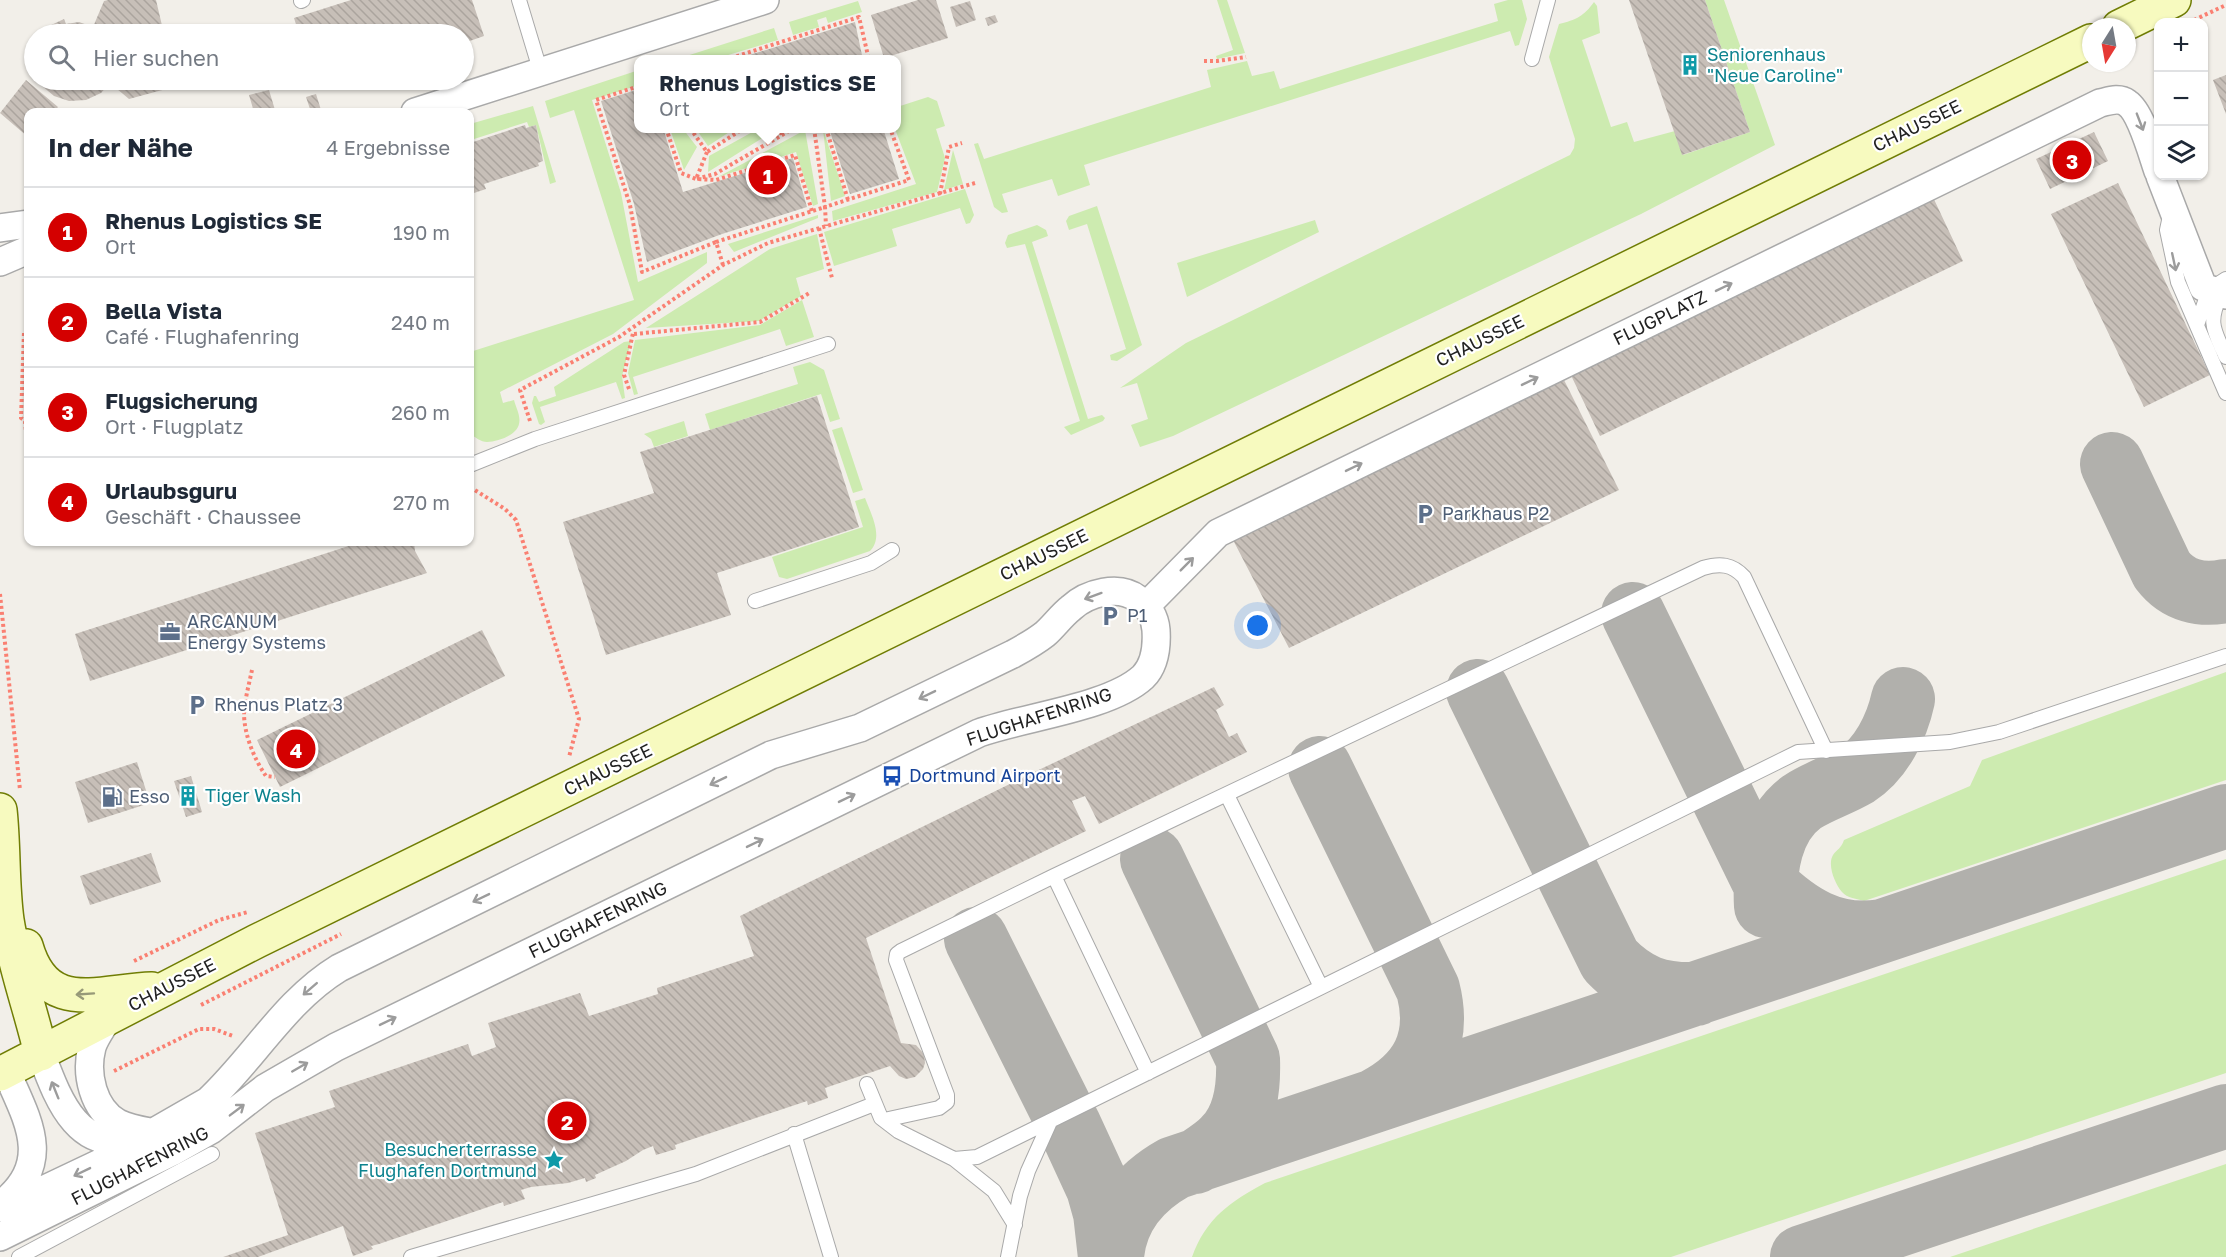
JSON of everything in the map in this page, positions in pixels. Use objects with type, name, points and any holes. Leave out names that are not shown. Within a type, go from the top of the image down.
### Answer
[{"type":"main road","points":[[2136,19],[2174,0]]},
{"type":"main road","name":"CHAUSSEE","points":[[2,1064],[41,1054],[267,936],[2082,45]]},
{"type":"main road","points":[[10,804],[5,898],[12,945],[41,1054]]},
{"type":"main road","points":[[5,872],[28,956],[34,970],[46,984],[65,994],[78,995],[165,989]]},
{"type":"street","points":[[429,108],[765,0]]},
{"type":"street","name":"FLUGPLATZ","points":[[1146,606],[1218,533],[2100,103],[2116,99],[2127,102],[2136,113],[2154,160]]},
{"type":"street","points":[[2162,180],[2203,287],[2221,290]]},
{"type":"street","points":[[0,228],[24,225]]},
{"type":"street","points":[[0,262],[24,252]]},
{"type":"street","name":"FLUGHAFENRING","points":[[0,1207],[44,1190],[100,1163],[208,1101],[231,1078],[295,1003],[339,968],[771,755],[860,728],[1013,654],[1037,640],[1070,609],[1098,593],[1119,591],[1130,594],[1146,606],[1156,624],[1154,660],[1143,677],[1128,687],[1071,708],[979,733],[336,1047],[265,1088],[211,1130],[172,1152],[0,1237]]},
{"type":"street","name":"FLUGHAFENRING","points":[[108,1018],[93,1046],[90,1066],[95,1097],[109,1116],[118,1123],[133,1129],[151,1132]]},
{"type":"street","name":"FLUGHAFENRING","points":[[41,1054],[57,1098],[75,1123],[92,1136],[109,1141],[127,1140],[151,1132]]},
{"type":"street","name":"FLUGHAFENRING","points":[[0,1207],[14,1195],[27,1177],[34,1153],[25,1114],[2,1064]]},
{"type":"lane","points":[[519,0],[541,73]]},
{"type":"lane","points":[[1532,59],[1548,0]]},
{"type":"lane","points":[[2172,205],[2167,230],[2178,282],[2226,393]]},
{"type":"lane","points":[[2197,325],[2221,290]]},
{"type":"lane","points":[[2221,290],[2213,311],[2213,329],[2226,357]]},
{"type":"lane","points":[[474,463],[536,439],[828,344]]},
{"type":"lane","points":[[755,601],[871,563],[892,550]]},
{"type":"lane","points":[[884,1120],[939,1108],[947,1102],[947,1095],[896,960],[897,954],[1054,876],[1714,564],[1737,569],[1744,577],[1826,751]]},
{"type":"lane","points":[[954,1159],[977,1157],[1050,1122],[1798,752],[1950,742],[1999,732],[2226,656]]},
{"type":"lane","points":[[1227,795],[1321,987]]},
{"type":"lane","points":[[1054,876],[1148,1073]]},
{"type":"lane","points":[[867,1084],[874,1104],[884,1120],[898,1131],[954,1159],[994,1191],[1015,1225]]},
{"type":"lane","points":[[411,1257],[454,1250],[696,1174],[874,1104]]},
{"type":"lane","points":[[1008,1257],[1020,1196],[1028,1171],[1050,1122]]},
{"type":"lane","points":[[794,1134],[831,1257]]},
{"type":"lane","points":[[20,1257],[212,1154]]},
{"type":"path","points":[[2197,18],[2226,5]]},
{"type":"path","points":[[741,55],[859,17],[868,55]]},
{"type":"path","points":[[1204,61],[1246,57]]},
{"type":"path","points":[[634,89],[596,100],[630,206],[642,272],[716,242],[909,180],[891,133]]},
{"type":"path","points":[[667,133],[681,173],[696,179],[716,180],[795,155],[812,212]]},
{"type":"path","points":[[693,133],[707,152]]},
{"type":"path","points":[[696,179],[707,152],[738,133]]},
{"type":"path","points":[[696,179],[715,174],[787,133]]},
{"type":"path","points":[[815,133],[826,226]]},
{"type":"path","points":[[827,133],[848,200]]},
{"type":"path","points":[[940,194],[949,147],[962,142]]},
{"type":"path","points":[[536,439],[520,390],[620,337],[723,265],[768,243],[975,183]]},
{"type":"path","points":[[819,228],[832,278]]},
{"type":"path","points":[[716,242],[723,265]]},
{"type":"path","points":[[634,334],[760,322],[811,292]]},
{"type":"path","points":[[630,329],[634,334]]},
{"type":"path","points":[[24,332],[21,418],[24,420]]},
{"type":"path","points":[[634,334],[624,375],[634,407]]},
{"type":"path","points":[[474,490],[505,509],[516,520],[579,719],[569,759]]},
{"type":"path","points":[[0,594],[10,804]]},
{"type":"path","points":[[252,670],[244,712],[246,729],[258,765],[266,776],[274,777]]},
{"type":"path","points":[[91,1082],[199,1029],[224,1031],[237,1039]]},
{"type":"green space","points":[[1217,0],[1227,0],[1245,53],[1217,59],[1216,56],[1233,50]]},
{"type":"green space","points":[[1508,0],[1522,0],[1527,19],[1519,45],[1515,46],[1510,31],[1084,165],[1090,185],[1058,196],[1052,179],[1002,194],[1008,212],[1002,213],[994,207],[974,144],[978,143],[984,159],[1211,87],[1207,70],[1247,61],[1252,76],[1274,71],[1280,89],[1498,21],[1494,4]]},
{"type":"green space","points":[[1705,0],[1724,0],[1775,145],[1641,214],[1173,436],[1140,447],[1131,425],[1148,419],[1137,383],[1120,388],[1186,343],[1570,155],[1575,139],[1549,57],[1559,24],[1579,17],[1594,2],[1597,6],[1600,33],[1582,40],[1611,127],[1627,122],[1634,142],[1675,131],[1683,155],[1750,132]]},
{"type":"green space","points":[[858,1],[862,12],[828,23],[826,17],[817,20],[819,27],[793,35],[789,22]]},
{"type":"green space","points":[[774,28],[778,40],[728,55],[690,55]]},
{"type":"green space","points":[[634,72],[634,87],[592,100],[621,193],[638,282],[707,252],[707,263],[613,334],[500,392],[503,403],[514,400],[519,418],[518,428],[511,435],[487,442],[474,436],[474,351],[634,300],[574,110],[550,118],[545,101]]},
{"type":"green space","points":[[928,97],[937,101],[945,126],[936,129],[945,158],[937,192],[833,221],[832,211],[916,184],[897,133],[901,133],[901,106]]},
{"type":"green space","points":[[533,106],[556,182],[550,184],[536,125],[529,127],[527,122],[474,139],[474,123]]},
{"type":"green space","points":[[671,133],[686,133],[697,147],[684,170]]},
{"type":"green space","points":[[699,133],[728,133],[708,146]]},
{"type":"green space","points":[[751,133],[767,135],[708,172],[709,156]]},
{"type":"green space","points":[[799,133],[806,133],[818,204],[813,206],[796,152],[718,177]]},
{"type":"green space","points":[[823,133],[845,196],[831,201]]},
{"type":"green space","points":[[953,150],[963,184],[944,190]]},
{"type":"green space","points":[[965,189],[974,215],[970,223],[966,224],[960,208],[892,229],[897,246],[834,266],[824,232]]},
{"type":"green space","points":[[1097,206],[1142,345],[1117,361],[1111,360],[1110,355],[1126,349],[1087,224],[1069,230],[1066,221],[1069,216]]},
{"type":"green space","points":[[818,215],[818,218],[734,252],[728,244]]},
{"type":"green space","points":[[1315,220],[1319,232],[1187,297],[1177,263]]},
{"type":"green space","points":[[1037,225],[1046,230],[1048,236],[1032,242],[1088,419],[1102,415],[1105,418],[1071,435],[1064,427],[1080,421],[1025,244],[1007,248],[1005,243],[1008,235]]},
{"type":"green space","points":[[817,234],[824,269],[796,278],[801,296],[759,321],[646,328],[770,249]]},
{"type":"green space","points":[[802,300],[814,337],[786,346],[780,329],[633,377],[638,394],[634,395],[628,373],[635,340],[760,325]]},
{"type":"green space","points":[[631,341],[622,376],[625,398],[622,399],[616,382],[540,407],[545,422],[539,424],[532,403],[534,396],[539,402],[556,396],[554,387],[624,342]]},
{"type":"green space","points":[[810,362],[824,370],[840,419],[830,422],[821,394],[710,430],[705,414],[798,384],[793,367]]},
{"type":"green space","points":[[684,421],[688,436],[654,447],[651,439],[644,434]]},
{"type":"green space","points":[[842,427],[863,490],[853,493],[832,430]]},
{"type":"green space","points":[[865,498],[876,532],[876,539],[870,551],[787,579],[779,577],[772,557],[863,527],[855,501]]},
{"type":"green space","points":[[2226,672],[2226,780],[1864,901],[1847,896],[1837,884],[1831,869],[1831,859],[1844,840],[1970,786],[1982,760]]},
{"type":"green space","points":[[2226,859],[2226,1073],[1671,1257],[1192,1257],[1212,1221],[1230,1204],[1265,1183]]},
{"type":"green space","points":[[2226,1164],[2226,1257],[1950,1257]]},
{"type":"building","points":[[156,0],[162,24],[94,24],[104,1]]},
{"type":"building","points":[[351,0],[472,0],[484,36],[474,40],[474,24],[296,24],[294,18]]},
{"type":"building","points":[[918,0],[936,0],[948,38],[894,55],[883,55],[871,15]]},
{"type":"building","name":"Seniorenhaus \"Neue Caroline\"","points":[[1629,0],[1705,0],[1750,132],[1682,155]]},
{"type":"building","points":[[970,1],[976,20],[956,27],[950,7]]},
{"type":"building","points":[[995,15],[998,22],[988,26],[985,18]]},
{"type":"building","points":[[64,19],[66,24],[53,24]]},
{"type":"building","points":[[855,22],[862,55],[750,55]]},
{"type":"building","points":[[2226,75],[2226,114],[2213,80]]},
{"type":"building","points":[[24,83],[24,90],[38,90],[58,107],[24,108],[24,134],[0,113]]},
{"type":"building","points":[[47,90],[104,90],[86,100],[69,101],[54,96]]},
{"type":"building","points":[[118,90],[162,90],[129,99]]},
{"type":"building","points":[[269,90],[274,108],[253,108],[249,95]]},
{"type":"building","points":[[634,91],[634,133],[665,133],[683,192],[793,158],[807,207],[722,234],[647,262],[634,204],[601,101]]},
{"type":"building","points":[[316,94],[320,108],[310,108],[306,97]]},
{"type":"building","points":[[525,125],[526,128],[536,125],[543,161],[538,163],[539,166],[484,184],[486,189],[474,193],[474,142]]},
{"type":"building","points":[[2094,132],[2108,161],[2050,189],[2036,159]]},
{"type":"building","points":[[831,133],[885,133],[899,179],[850,194]]},
{"type":"building","points":[[2118,183],[2210,375],[2144,407],[2051,214]]},
{"type":"building","points":[[1931,193],[1963,261],[1600,436],[1568,369]]},
{"type":"building","name":"Parkhaus P2","points":[[1561,374],[1619,490],[1289,648],[1232,538]]},
{"type":"building","points":[[817,396],[859,527],[717,573],[731,615],[606,655],[563,522],[654,493],[640,452]]},
{"type":"building","points":[[349,546],[414,546],[427,573],[90,681],[75,634]]},
{"type":"building","points":[[482,630],[505,676],[280,787],[257,740]]},
{"type":"building","points":[[1214,687],[1224,705],[1216,710],[1229,737],[1237,733],[1247,752],[1099,824],[1085,796],[1072,801],[1086,831],[866,938],[901,1043],[916,1045],[924,1054],[923,1069],[915,1077],[906,1079],[899,1076],[890,1066],[825,1088],[828,1098],[808,1105],[807,1101],[675,1145],[676,1149],[656,1155],[653,1146],[595,1175],[596,1178],[586,1182],[585,1178],[521,1190],[525,1199],[504,1206],[503,1202],[371,1246],[373,1249],[353,1256],[343,1226],[258,1257],[223,1257],[288,1235],[255,1133],[335,1107],[329,1091],[468,1044],[472,1056],[496,1047],[488,1023],[580,993],[589,1016],[658,994],[657,988],[754,956],[740,916]]},
{"type":"building","points":[[137,762],[150,803],[88,823],[75,782]]},
{"type":"building","name":"Tiger Wash","points":[[191,776],[202,812],[186,817],[174,781]]},
{"type":"building","points":[[151,853],[161,882],[90,905],[80,876]]},
{"type":"taxiway","points":[[2112,464],[2162,570],[2168,577],[2183,587],[2199,592],[2226,591]]},
{"type":"taxiway","points":[[1633,614],[1765,884],[1790,906],[1818,923],[1848,932],[1882,931]]},
{"type":"taxiway","points":[[1478,691],[1610,960],[1629,977],[1649,988],[1671,993],[1696,994]]},
{"type":"taxiway","points":[[1766,906],[1768,863],[1771,849],[1783,823],[1802,802],[1856,775],[1873,760],[1887,742],[1903,699]]},
{"type":"taxiway","points":[[1320,768],[1428,989],[1432,1024],[1424,1055],[1405,1080],[1376,1100]]},
{"type":"taxiway","points":[[1112,1257],[1118,1229],[1131,1205],[1150,1184],[1174,1168],[2226,816]]},
{"type":"taxiway","points":[[1152,859],[1248,1059],[1247,1091],[1238,1122],[1222,1142],[1195,1162]]},
{"type":"taxiway","points":[[976,939],[1098,1188],[1105,1213],[1110,1257]]},
{"type":"taxiway","points":[[1802,1257],[2226,1116]]},
{"type":"place","name":"Seniorenhaus \"Neue Caroline\"","points":[[1690,65]]},
{"type":"place","name":"Flugsicherung","points":[[2072,160]]},
{"type":"place","name":"Rhenus Logistics SE","points":[[768,175]]},
{"type":"place","name":"Parkhaus P2","points":[[1425,514]]},
{"type":"place","name":"P1","points":[[1110,616]]},
{"type":"place","name":"ARCANUM Energy Systems","points":[[170,632]]},
{"type":"place","name":"Rhenus Platz 3","points":[[197,705]]},
{"type":"place","name":"Urlaubsguru","points":[[296,749]]},
{"type":"place","name":"Dortmund Airport","points":[[892,776]]},
{"type":"place","name":"Tiger Wash","points":[[188,796]]},
{"type":"place","name":"Esso","points":[[112,797]]},
{"type":"place","name":"Bella Vista","points":[[567,1121]]},
{"type":"place","name":"Besucherterrasse Flughafen Dortmund","points":[[554,1160]]}]
